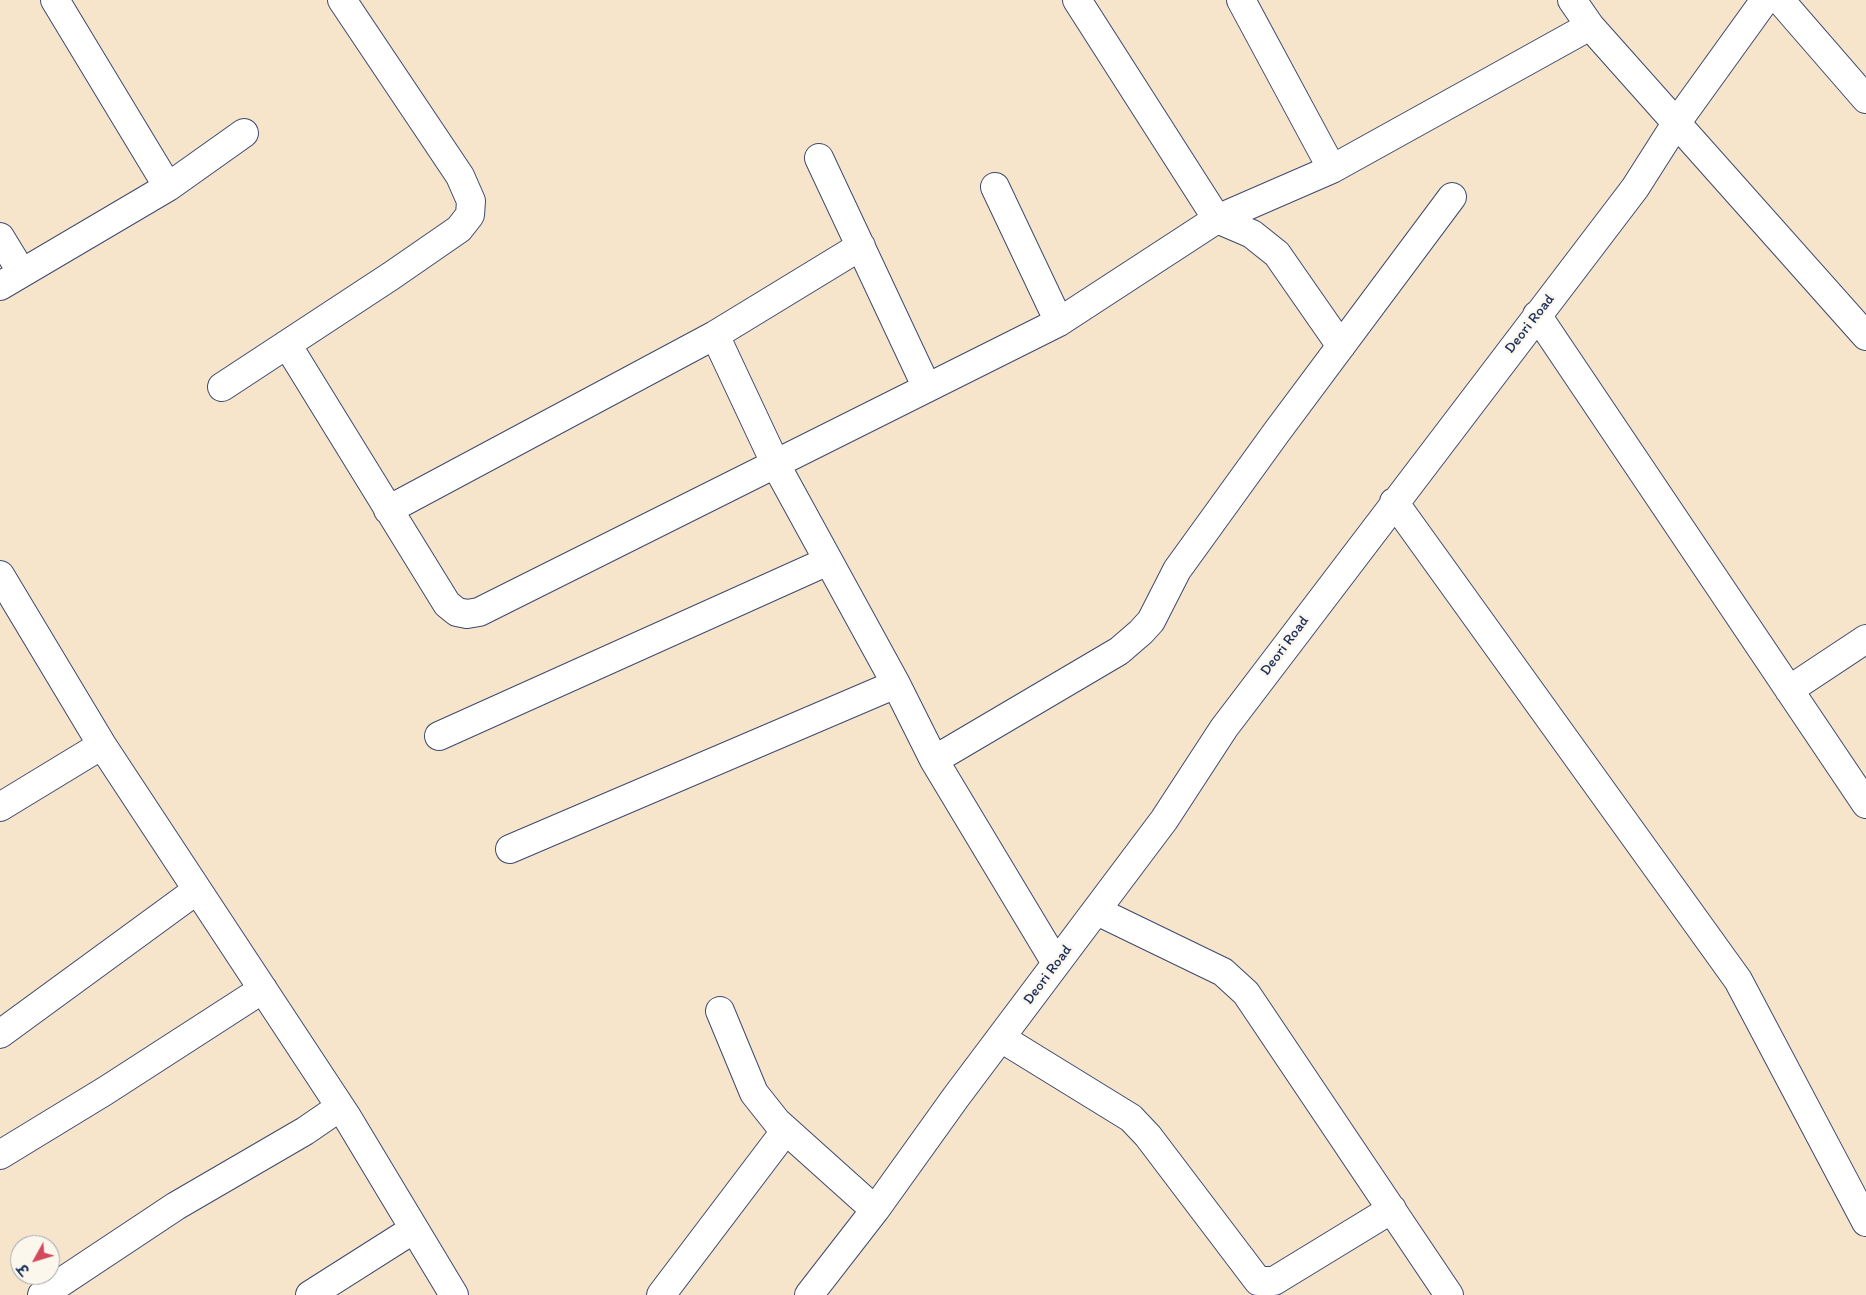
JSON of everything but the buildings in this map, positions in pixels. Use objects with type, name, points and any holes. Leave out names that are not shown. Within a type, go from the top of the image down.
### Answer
[{"type":"street","points":[[54,0],[168,187]]},
{"type":"street","points":[[222,387],[288,346],[459,229],[470,215],[471,201],[460,176],[342,0]]},
{"type":"street","points":[[1077,0],[1217,219],[1252,234],[1277,254],[1341,346]]},
{"type":"street","points":[[1241,0],[1332,169]]},
{"type":"street","points":[[1572,0],[1590,26],[1866,336]]},
{"type":"street","name":"Deori Road","points":[[809,1295],[875,1210],[1056,963],[1164,820],[1224,728],[1394,502],[1635,188],[1677,122],[1765,0]]},
{"type":"street","points":[[1780,0],[1866,99]]},
{"type":"street","points":[[288,346],[448,604],[457,612],[467,614],[479,612],[1059,322],[1217,219],[1332,169],[1590,26]]},
{"type":"street","points":[[0,237],[11,280],[168,187],[244,133]]},
{"type":"street","points":[[819,158],[928,388]]},
{"type":"street","points":[[995,188],[1059,322]]},
{"type":"street","points":[[934,760],[1120,651],[1141,632],[1151,621],[1177,570],[1452,197]]},
{"type":"street","points":[[388,510],[715,335],[861,246]]},
{"type":"street","points":[[1538,315],[1866,804]]},
{"type":"street","points":[[715,335],[776,465],[896,684],[934,760],[1056,963]]},
{"type":"street","points":[[1394,502],[1738,980],[1866,1222]]},
{"type":"street","points":[[439,736],[828,561]]},
{"type":"street","points":[[0,575],[102,745],[340,1107],[454,1295]]},
{"type":"street","points":[[1789,690],[1866,640]]},
{"type":"street","points":[[510,849],[896,684]]},
{"type":"street","points":[[0,807],[102,745]]},
{"type":"street","points":[[0,1034],[197,890]]},
{"type":"street","points":[[1097,910],[1223,972],[1246,993],[1449,1295]]},
{"type":"street","points":[[0,1155],[106,1091],[262,989]]},
{"type":"street","points":[[720,1011],[754,1092],[777,1122],[875,1210]]},
{"type":"street","points":[[1002,1038],[1131,1118],[1148,1136],[1258,1281],[1274,1281],[1392,1209]]},
{"type":"street","points":[[42,1295],[176,1206],[296,1136],[340,1107]]},
{"type":"street","points":[[661,1295],[786,1130]]},
{"type":"street","points":[[310,1295],[414,1229]]}]
